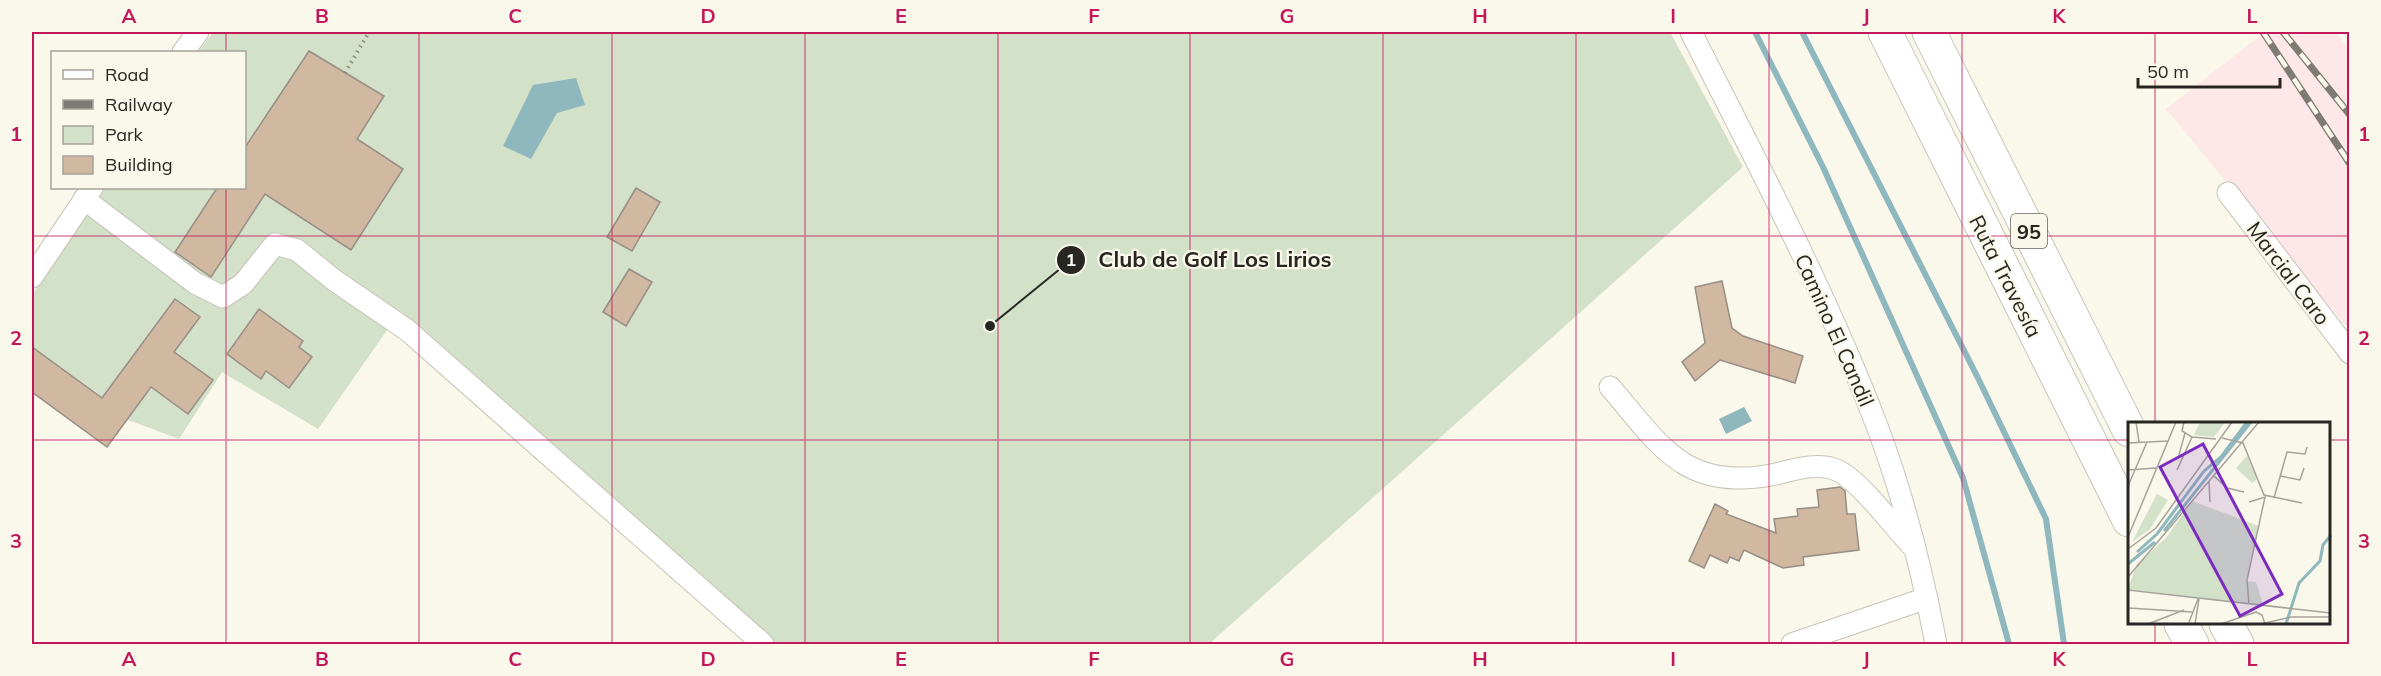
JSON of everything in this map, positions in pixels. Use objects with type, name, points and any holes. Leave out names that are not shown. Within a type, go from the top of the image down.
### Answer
[{"type":"highway","name":"Ruta Travesía","points":[[1885,32],[2128,518]]},
{"type":"highway","name":"Ruta Travesía","points":[[1929,32],[2128,428]]},
{"type":"highway","points":[[2182,625],[2192,645]]},
{"type":"highway","points":[[2227,625],[2237,645]]},
{"type":"street","points":[[184,51],[198,32]]},
{"type":"street","name":"Camino El Candil","points":[[1691,32],[1832,315],[1877,426],[1917,551],[1936,645]]},
{"type":"street","points":[[32,277],[88,193],[195,282],[223,297],[243,284],[275,244],[297,250],[334,280],[407,330],[763,645]]},
{"type":"street","name":"Marcial Caro","points":[[2228,193],[2349,353]]},
{"type":"street","points":[[1610,387],[1668,455],[1697,471],[1742,478],[1814,466],[1843,473],[1858,486],[1917,551]]},
{"type":"street","points":[[1792,645],[1927,598]]},
{"type":"path","points":[[345,73],[369,32]]},
{"type":"shaded area","points":[[2265,32],[2335,32],[2350,49],[2349,330],[2166,109]]},
{"type":"green space","points":[[213,32],[1670,32],[1743,167],[1209,644],[777,644],[399,313],[318,429],[222,372],[179,439],[32,384],[32,295],[104,189],[246,189],[246,51],[199,51]]},
{"type":"water","points":[[576,78],[585,105],[557,113],[531,159],[503,146],[533,85]]},
{"type":"water","points":[[1744,407],[1752,421],[1726,434],[1719,419]]},
{"type":"building","points":[[309,51],[384,96],[357,139],[403,169],[351,250],[265,194],[211,277],[175,252],[216,189],[246,189],[246,146]]},
{"type":"building","points":[[636,188],[660,202],[632,251],[607,237]]},
{"type":"building","points":[[629,269],[652,282],[626,326],[603,312]]},
{"type":"building","points":[[1722,281],[1732,328],[1743,336],[1803,356],[1795,383],[1720,360],[1695,381],[1682,362],[1705,343],[1695,287]]},
{"type":"building","points":[[175,299],[200,317],[174,352],[213,380],[188,414],[151,387],[107,447],[32,392],[32,347],[102,398]]},
{"type":"building","points":[[259,309],[303,341],[299,347],[312,357],[289,388],[266,371],[261,379],[227,354]]},
{"type":"building","points":[[1840,487],[1845,491],[1847,514],[1855,514],[1859,550],[1803,557],[1804,565],[1783,568],[1744,550],[1739,561],[1730,557],[1727,563],[1710,555],[1704,568],[1689,561],[1715,504],[1728,511],[1726,514],[1776,533],[1774,519],[1798,516],[1797,509],[1819,507],[1817,490]]},
{"type":"waterway","points":[[1755,32],[1823,167],[1963,478],[2009,644]]},
{"type":"waterway","points":[[1802,32],[1978,378],[2046,519],[2064,644]]},
{"type":"railway","points":[[2263,32],[2350,164]]},
{"type":"railway","points":[[2283,32],[2350,115]]},
{"type":"place","name":"Club de Golf Los Lirios","points":[[990,326]]}]
